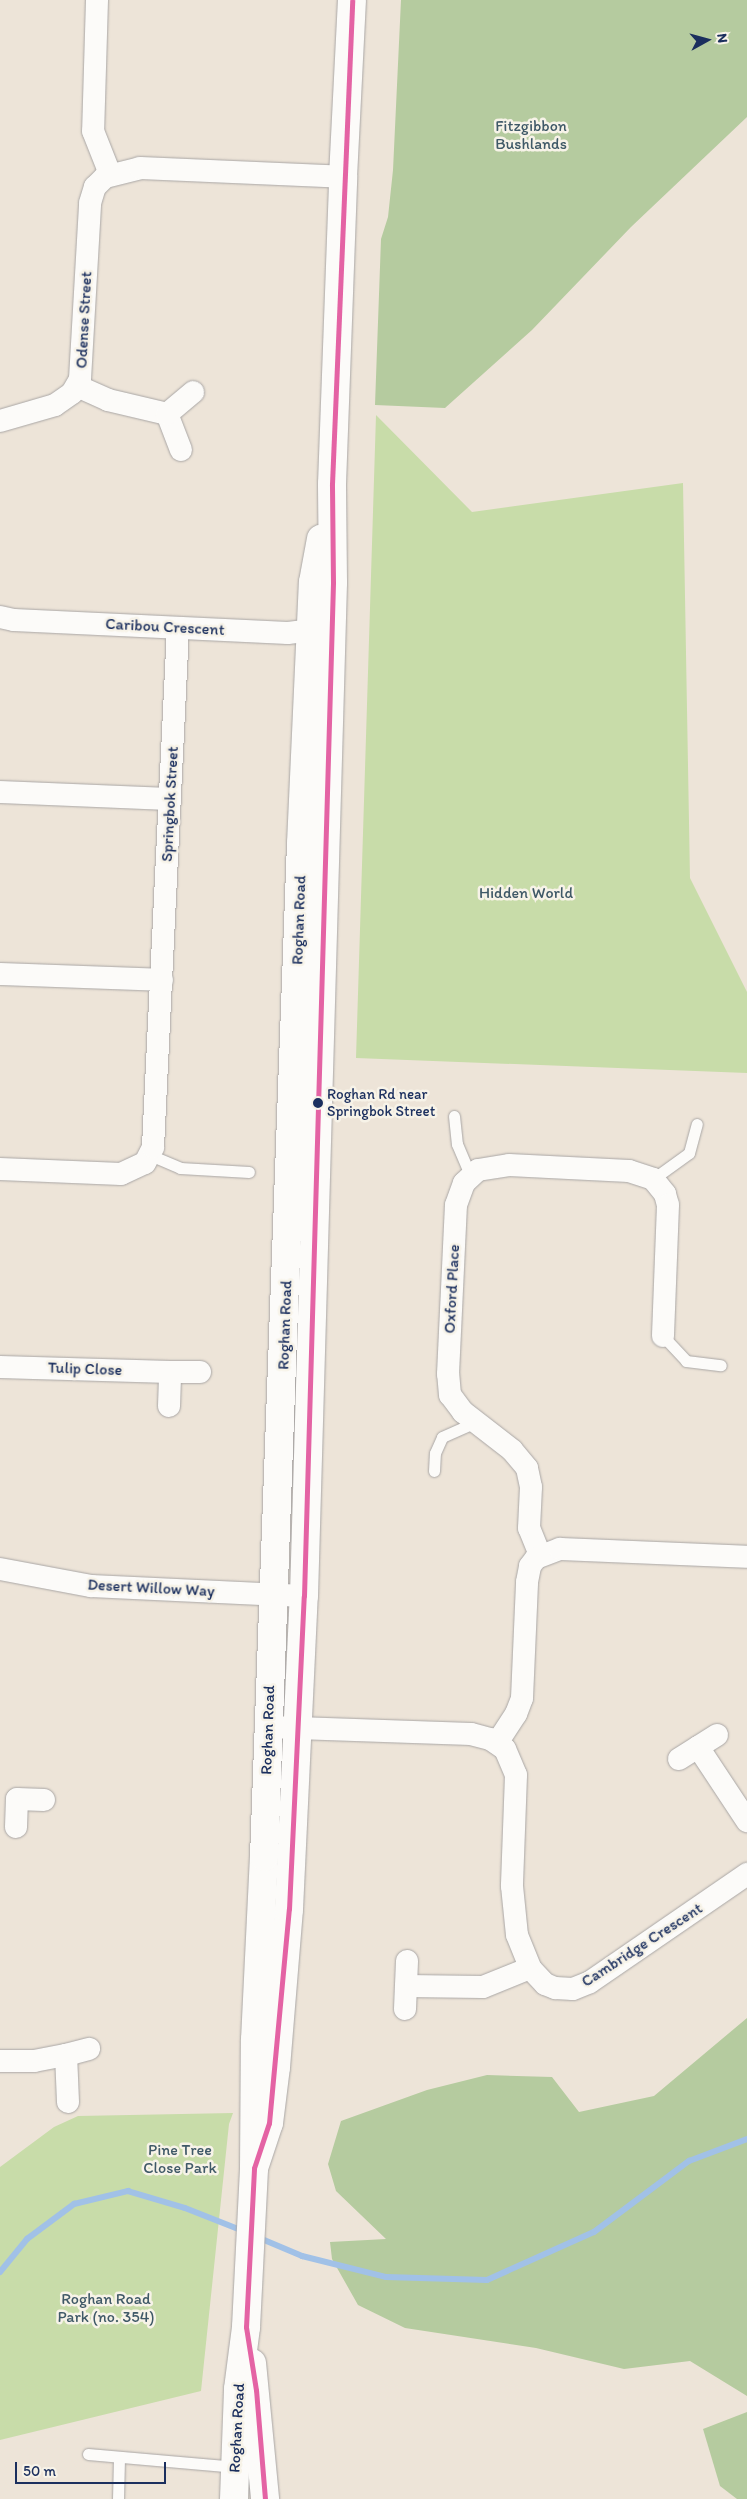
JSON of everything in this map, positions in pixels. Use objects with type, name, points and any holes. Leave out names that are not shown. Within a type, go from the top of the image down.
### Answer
[{"type":"main road","name":"Roghan Road","points":[[254,2176],[269,2123],[276,2067],[289,1909],[304,1596],[321,630],[313,582],[332,484],[342,177],[352,0]]},
{"type":"main road","name":"Roghan Road","points":[[265,2499],[249,2467],[247,2315],[254,2176],[255,2040],[274,1594],[301,844],[321,630]]},
{"type":"main road","name":"Roghan Road","points":[[234,2499],[249,2467]]},
{"type":"street","points":[[98,0],[92,131],[110,174],[140,168],[342,177]]},
{"type":"street","name":"Odense Street","points":[[0,421],[55,405],[77,386],[84,359],[90,203],[95,188],[110,174]]},
{"type":"street","points":[[77,386],[108,400],[166,414]]},
{"type":"street","points":[[166,414],[194,392]]},
{"type":"street","points":[[166,414],[181,450]]},
{"type":"street","name":"Caribou Crescent","points":[[0,617],[178,629],[321,630]]},
{"type":"street","name":"Springbok Street","points":[[150,1156],[155,1136],[178,629]]},
{"type":"street","points":[[0,792],[170,800]]},
{"type":"street","points":[[0,974],[162,980]]},
{"type":"street","points":[[0,1169],[121,1174],[138,1169],[150,1156]]},
{"type":"street","points":[[470,1175],[486,1167],[509,1164],[629,1171],[652,1179],[664,1194],[668,1205],[663,1336]]},
{"type":"street","name":"Oxford Place","points":[[470,1175],[461,1188],[456,1205],[448,1379],[455,1404],[512,1450],[528,1468],[531,1487],[529,1528],[540,1555]]},
{"type":"street","name":"Tulip Close","points":[[0,1366],[200,1372]]},
{"type":"street","points":[[169,1406],[170,1372]]},
{"type":"street","points":[[268,1726],[471,1734],[497,1743],[516,1714],[522,1698],[527,1575],[530,1566],[540,1555],[560,1550],[747,1557]]},
{"type":"street","name":"Desert Willow Way","points":[[0,1569],[91,1586],[304,1596]]},
{"type":"street","points":[[679,1759],[718,1735]]},
{"type":"street","name":"Cambridge Crescent","points":[[497,1743],[510,1756],[516,1775],[512,1904],[517,1935],[530,1968],[545,1984],[555,1988],[581,1987],[747,1874]]},
{"type":"street","points":[[698,1748],[747,1821]]},
{"type":"street","points":[[16,1827],[8,1797],[44,1800]]},
{"type":"street","points":[[405,2009],[407,1961]]},
{"type":"street","points":[[406,1986],[483,1987],[530,1968]]},
{"type":"street","points":[[0,2061],[34,2061],[89,2049]]},
{"type":"street","points":[[66,2055],[68,2102]]},
{"type":"lane","points":[[454,1116],[457,1144],[470,1175]]},
{"type":"lane","points":[[652,1179],[689,1153],[697,1124]]},
{"type":"lane","points":[[150,1156],[180,1168],[249,1172]]},
{"type":"lane","points":[[663,1336],[686,1361],[721,1366]]},
{"type":"lane","points":[[434,1471],[435,1452],[442,1438],[476,1422]]},
{"type":"lane","points":[[88,2454],[249,2467]]},
{"type":"lane","points":[[118,2499],[120,2457]]},
{"type":"green space","name":"Fitzgibbon Bushlands","points":[[401,0],[747,0],[747,117],[631,227],[532,330],[445,408],[375,405],[381,239],[388,217],[393,170]]},
{"type":"green space","name":"Hidden World","points":[[376,415],[472,512],[683,483],[690,878],[747,992],[747,1073],[356,1058]]},
{"type":"green space","points":[[747,2018],[747,2396],[690,2361],[624,2369],[536,2348],[405,2328],[358,2305],[332,2259],[330,2242],[386,2239],[336,2191],[328,2164],[341,2121],[427,2090],[487,2075],[552,2077],[579,2112],[654,2096]]},
{"type":"green space","name":"Roghan Road Park (no. 354)","points":[[233,2113],[229,2124],[201,2391],[0,2440],[0,2167],[54,2127],[78,2116]]},
{"type":"green space","points":[[747,2412],[747,2499],[737,2499],[720,2486],[703,2429]]},
{"type":"waterway","points":[[257,2237],[302,2256],[386,2277],[487,2280],[594,2232],[689,2161],[747,2139]]},
{"type":"waterway","points":[[0,2272],[27,2239],[74,2204],[128,2191],[185,2208],[243,2231]]},
{"type":"transit line","points":[[265,2499],[256,2390],[246,2327],[254,2168],[269,2123],[289,1909],[304,1596],[333,582],[332,484],[352,0]]},
{"type":"place","name":"Roghan Rd near Springbok Street","points":[[318,1103]]},
{"type":"park label","name":"Pine Tree Close Park","points":[[180,2159]]}]
